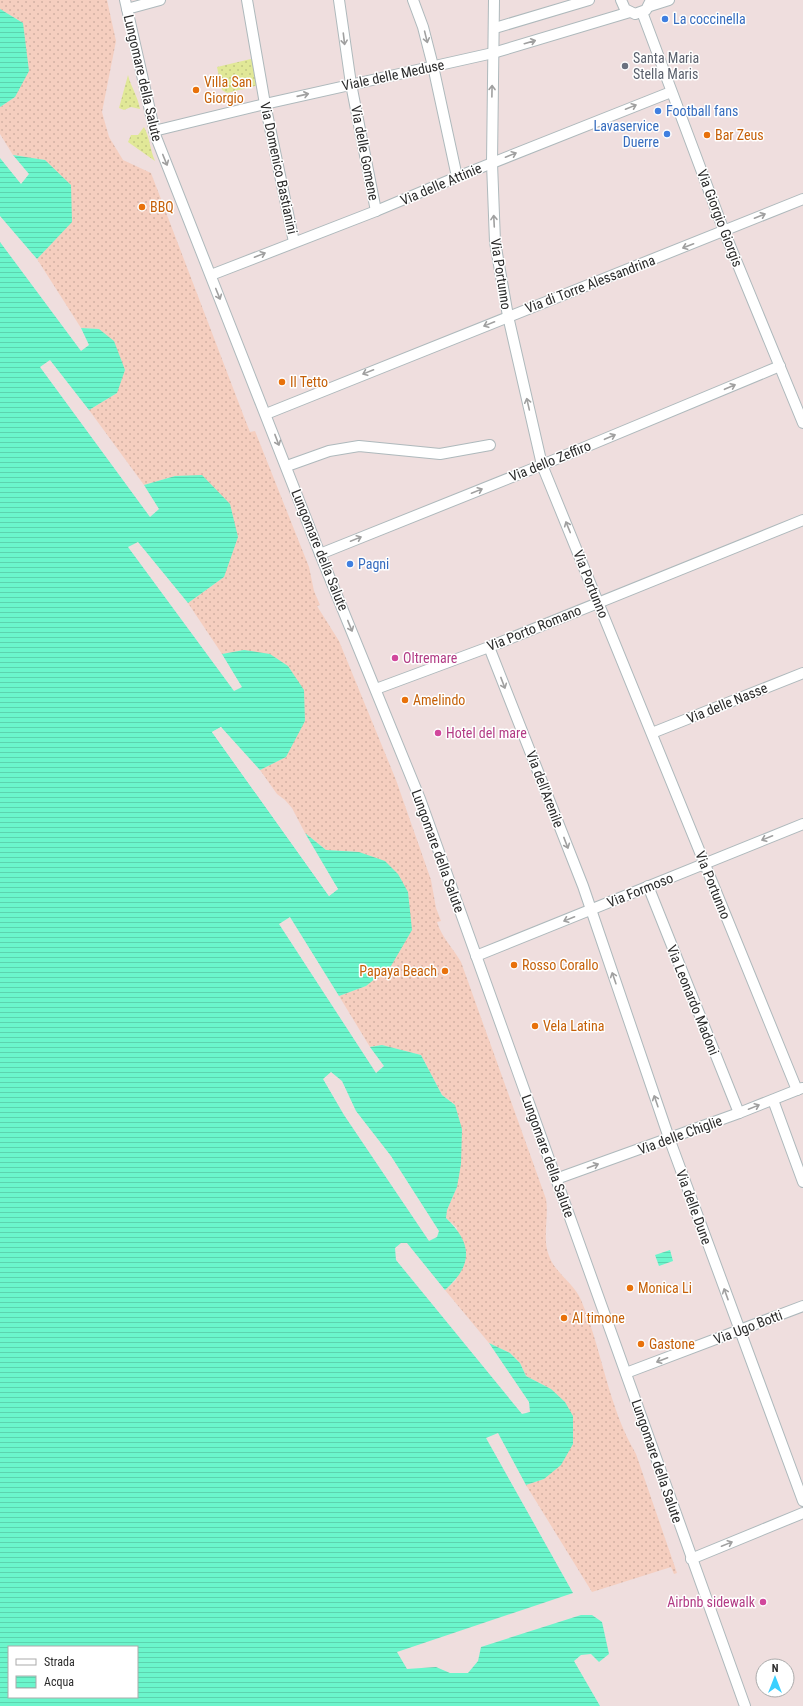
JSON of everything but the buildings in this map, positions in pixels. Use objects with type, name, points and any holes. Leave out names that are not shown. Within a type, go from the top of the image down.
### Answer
[{"type":"street","points":[[126,4],[160,0]]},
{"type":"street","name":"Via Domenico Bastianini","points":[[247,0],[265,104],[294,242]]},
{"type":"street","name":"Via delle Gomene","points":[[339,0],[351,84],[376,211]]},
{"type":"street","points":[[413,0],[424,27],[457,177]]},
{"type":"street","name":"Via Portunno","points":[[494,0],[495,28],[493,53],[492,163],[496,248],[508,316],[542,465],[705,865],[800,1089]]},
{"type":"street","points":[[495,28],[589,0]]},
{"type":"street","points":[[621,0],[624,7],[630,12]]},
{"type":"street","points":[[648,6],[669,0]]},
{"type":"street","name":"Lungomare della Salute","points":[[126,4],[154,131],[287,466],[320,554],[420,799],[745,1706]]},
{"type":"street","name":"Viale delle Meduse","points":[[154,131],[351,84],[493,53],[648,6]]},
{"type":"street","name":"Via Giorgio Giorgis","points":[[648,6],[671,92],[724,231],[803,423]]},
{"type":"street","name":"Via delle Attinie","points":[[211,275],[376,211],[457,177],[671,92]]},
{"type":"street","name":"Via di Torre Alessandrina","points":[[266,414],[803,199]]},
{"type":"street","name":"Via dello Zeffiro","points":[[320,554],[542,465],[780,366]]},
{"type":"street","points":[[287,466],[329,451],[359,446],[440,454],[490,445]]},
{"type":"street","name":"Via Porto Romano","points":[[376,689],[488,647],[803,520]]},
{"type":"street","name":"Via dell'Arenile","points":[[488,647],[591,910]]},
{"type":"street","name":"Via delle Nasse","points":[[652,733],[803,673]]},
{"type":"street","name":"Via Formoso","points":[[476,956],[648,886],[705,865],[803,824]]},
{"type":"street","name":"Via Leonardo Madoni","points":[[648,886],[739,1113]]},
{"type":"street","name":"Via delle Dune","points":[[591,910],[669,1138],[803,1501]]},
{"type":"street","name":"Via delle Chiglie","points":[[556,1180],[774,1100],[800,1089]]},
{"type":"street","points":[[774,1100],[803,1182]]},
{"type":"street","name":"Via Ugo Botti","points":[[626,1373],[803,1306]]},
{"type":"street","points":[[691,1558],[803,1513]]},
{"type":"shaded area","points":[[255,58],[259,85],[227,93],[222,90],[217,67]]},
{"type":"shaded area","points":[[128,75],[140,109],[131,107],[124,110],[119,108]]},
{"type":"shaded area","points":[[144,127],[148,135],[155,161],[128,142],[131,135],[138,135]]},
{"type":"sand","points":[[0,0],[107,0],[116,41],[102,112],[109,137],[123,160],[151,173],[250,432],[255,431],[309,567],[314,591],[320,605],[317,606],[339,641],[396,780],[431,880],[436,908],[441,921],[437,922],[439,928],[461,962],[546,1199],[546,1243],[549,1256],[556,1268],[574,1288],[581,1300],[595,1339],[618,1416],[636,1454],[677,1573],[674,1574],[671,1567],[592,1592],[526,1485],[544,1479],[551,1389],[526,1376],[520,1363],[510,1353],[489,1343],[445,1290],[456,1280],[457,1228],[446,1218],[447,1210],[457,1187],[455,1105],[442,1095],[421,1055],[382,1045],[370,1047],[339,996],[366,986],[359,852],[326,850],[305,833],[292,808],[277,794],[260,770],[286,757],[244,650],[222,654],[188,603],[224,577],[175,476],[144,485],[89,410],[117,393],[99,329],[81,328],[37,259],[71,222],[45,160],[13,155],[0,134],[0,107],[15,97],[23,23],[0,9]]},
{"type":"water","points":[[0,9],[23,23],[29,71],[15,97],[0,107]]},
{"type":"water","points":[[13,155],[45,160],[71,185],[72,222],[37,259],[0,216],[0,158],[21,184],[29,174]]},
{"type":"water","points":[[0,242],[81,351],[89,345],[81,328],[99,329],[114,341],[125,370],[117,393],[89,410],[50,360],[40,367],[150,517],[159,509],[144,485],[175,476],[202,475],[230,504],[238,537],[224,577],[188,603],[138,542],[128,547],[234,691],[242,687],[222,654],[244,650],[270,654],[288,666],[304,690],[305,721],[286,757],[260,770],[221,727],[212,732],[329,896],[338,889],[305,833],[326,850],[359,852],[385,861],[398,874],[408,892],[412,930],[391,966],[366,986],[339,996],[290,917],[279,924],[376,1073],[384,1066],[370,1047],[382,1045],[421,1055],[442,1095],[455,1105],[462,1129],[461,1164],[457,1187],[447,1210],[446,1218],[455,1228],[465,1246],[465,1263],[461,1272],[445,1290],[407,1243],[401,1243],[395,1248],[396,1260],[522,1414],[530,1412],[529,1402],[489,1343],[510,1353],[520,1363],[526,1376],[551,1389],[565,1402],[573,1416],[573,1444],[561,1465],[544,1479],[526,1485],[498,1433],[486,1438],[573,1593],[397,1652],[407,1669],[436,1667],[450,1673],[468,1673],[478,1661],[481,1647],[581,1615],[592,1615],[602,1622],[609,1654],[599,1662],[591,1654],[581,1655],[574,1661],[600,1706],[0,1706]],"holes":[[[331,1072],[342,1081],[356,1111],[391,1156],[439,1231],[437,1237],[429,1241],[344,1115],[323,1079]]]},
{"type":"water","points":[[670,1250],[673,1261],[659,1266],[655,1255]]},
{"type":"pier","points":[[221,727],[231,741],[220,729],[215,732],[329,893],[335,889],[326,873],[338,889],[329,896],[212,732]]},
{"type":"place","name":"La coccinella","points":[[665,19]]},
{"type":"place","name":"Santa Maria Stella Maris","points":[[625,66]]},
{"type":"place","name":"Villa San Giorgio","points":[[196,90]]},
{"type":"place","name":"Football fans","points":[[658,111]]},
{"type":"place","name":"Lavaservice Duerre","points":[[667,134]]},
{"type":"place","name":"Bar Zeus","points":[[707,135]]},
{"type":"place","name":"BBQ","points":[[142,207]]},
{"type":"place","name":"Il Tetto","points":[[282,382]]},
{"type":"place","name":"Pagni","points":[[350,564]]},
{"type":"place","name":"Oltremare","points":[[395,658]]},
{"type":"place","name":"Amelindo","points":[[405,700]]},
{"type":"place","name":"Hotel del mare","points":[[438,733]]},
{"type":"place","name":"Rosso Corallo","points":[[514,965]]},
{"type":"place","name":"Papaya Beach","points":[[445,971]]},
{"type":"place","name":"Vela Latina","points":[[535,1026]]},
{"type":"place","name":"Monica Li","points":[[630,1288]]},
{"type":"place","name":"Al timone","points":[[564,1318]]},
{"type":"place","name":"Gastone","points":[[641,1344]]},
{"type":"place","name":"Airbnb sidewalk","points":[[763,1602]]}]
